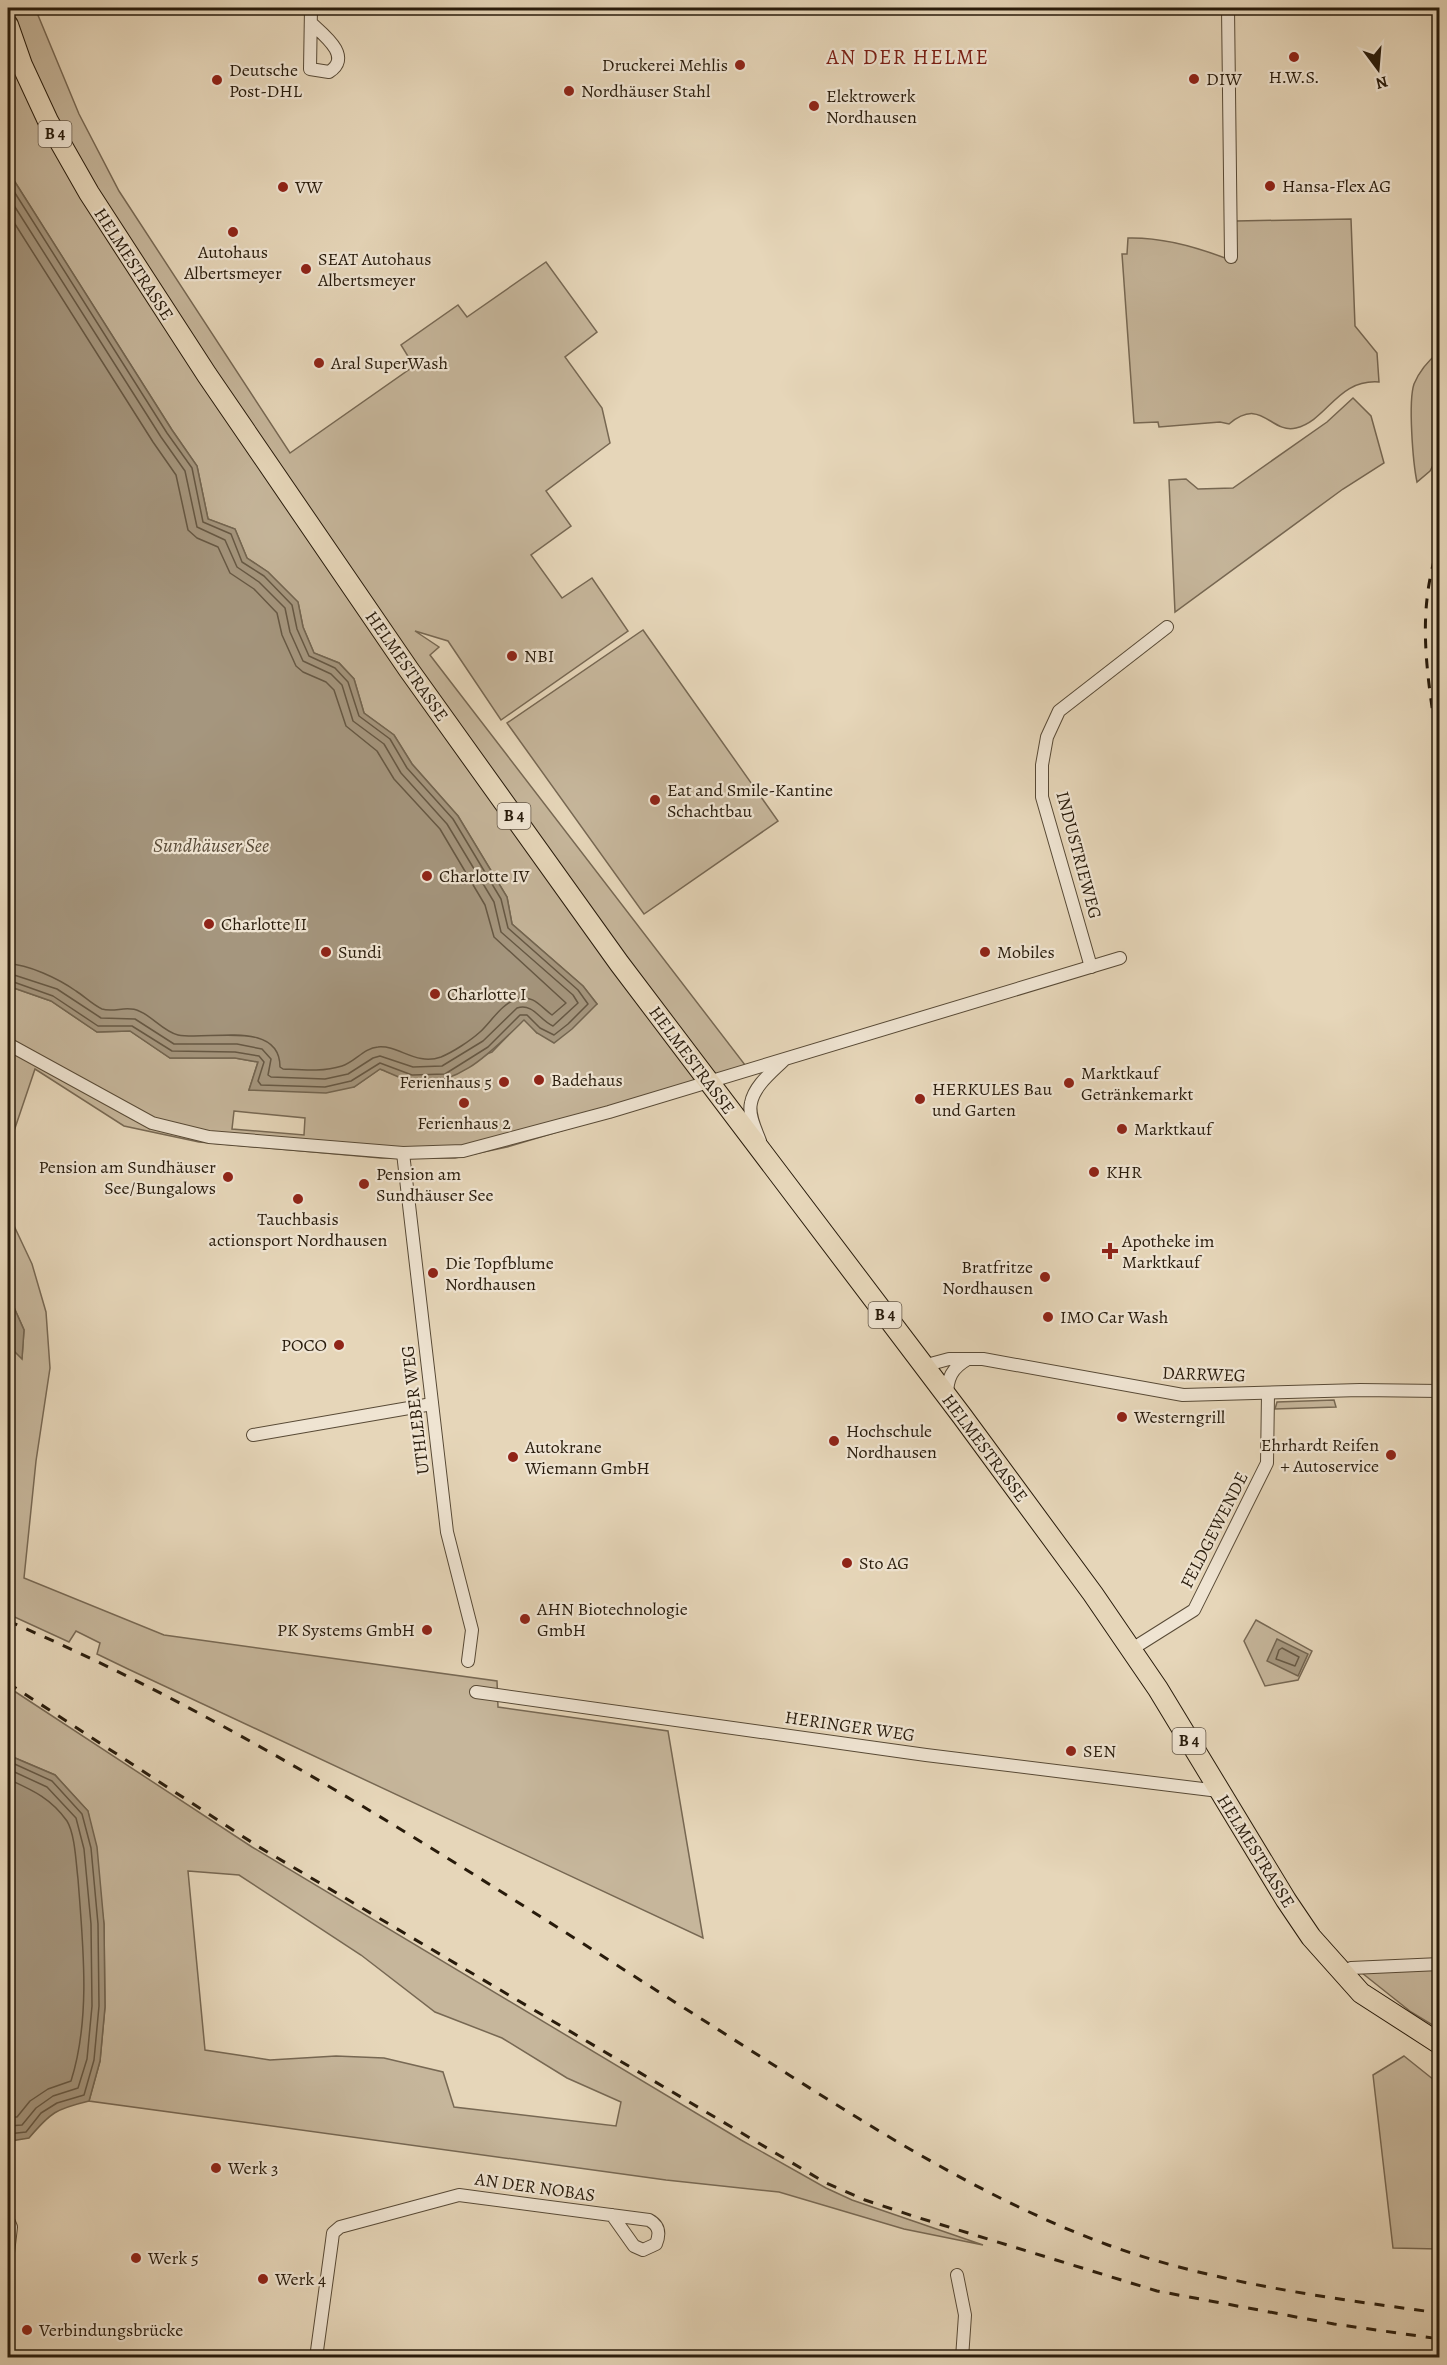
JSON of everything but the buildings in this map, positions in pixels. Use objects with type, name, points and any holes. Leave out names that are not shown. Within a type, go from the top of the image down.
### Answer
[{"type":"main road","name":"HELMESTRASSE","points":[[8,25],[22,65],[48,121],[89,193],[207,375],[409,670],[619,963],[947,1397],[1132,1649],[1311,1937],[1361,1993],[1440,2044]]},
{"type":"street","points":[[311,8],[311,23]]},
{"type":"street","points":[[1228,8],[1231,257]]},
{"type":"street","name":"INDUSTRIEWEG","points":[[1091,967],[1042,798],[1042,765],[1047,737],[1059,711],[1167,627]]},
{"type":"street","points":[[8,1044],[152,1123],[209,1137],[403,1153],[463,1151],[609,1112],[1120,958]]},
{"type":"street","points":[[762,1151],[751,1103],[762,1082],[786,1059]]},
{"type":"street","name":"UTHLEBER WEG","points":[[403,1153],[447,1532],[472,1630],[468,1661]]},
{"type":"street","points":[[947,1397],[947,1386],[952,1372],[970,1358]]},
{"type":"street","name":"DARRWEG","points":[[923,1366],[949,1359],[996,1360],[1183,1395],[1360,1390],[1440,1391]]},
{"type":"street","name":"FELDGEWENDE","points":[[1132,1649],[1194,1610],[1267,1463],[1268,1394]]},
{"type":"street","points":[[253,1435],[432,1404]]},
{"type":"street","name":"HERINGER WEG","points":[[476,1692],[926,1755],[1219,1791]]},
{"type":"street","points":[[1341,1973],[1351,1968],[1440,1964]]},
{"type":"street","name":"AN DER NOBAS","points":[[316,2358],[333,2233],[340,2227],[459,2195],[612,2215]]},
{"type":"street","points":[[8,2220],[11,2228],[8,2253]]},
{"type":"street","points":[[957,2275],[965,2315],[962,2358]]},
{"type":"shaded area","points":[[8,8],[35,8],[79,114],[119,191],[290,453],[414,366],[401,345],[458,305],[467,317],[546,262],[597,332],[565,357],[602,408],[610,443],[546,491],[571,526],[531,555],[562,598],[592,578],[628,631],[501,720],[448,641],[415,631],[439,647],[430,655],[752,1074],[507,1147],[455,1158],[381,1158],[199,1142],[124,1126],[35,1069],[13,1134],[8,1134],[8,986],[51,1001],[97,1032],[130,1031],[170,1058],[235,1058],[258,1062],[249,1090],[354,1087],[380,1069],[411,1081],[492,1052],[524,1019],[537,1033],[597,1004],[583,986],[512,924],[507,897],[458,816],[412,764],[394,735],[364,713],[354,679],[339,663],[314,653],[303,627],[298,602],[268,572],[247,558],[235,529],[208,519],[197,466],[8,171]],"holes":[[[234,1111],[305,1118],[304,1135],[232,1129]]]},
{"type":"shaded area","points":[[1351,219],[1355,326],[1377,353],[1379,382],[1353,387],[1317,417],[1296,428],[1279,426],[1258,415],[1250,414],[1240,416],[1229,424],[1220,422],[1159,427],[1158,422],[1134,423],[1122,254],[1127,254],[1128,238],[1156,239],[1183,244],[1235,262],[1236,221]]},
{"type":"shaded area","points":[[1439,352],[1439,454],[1430,471],[1417,482],[1412,433],[1412,393],[1421,371]]},
{"type":"shaded area","points":[[1353,398],[1371,416],[1384,463],[1343,489],[1175,612],[1169,480],[1186,479],[1198,489],[1233,488],[1327,422]]},
{"type":"shaded area","points":[[643,630],[778,821],[644,914],[507,723]]},
{"type":"shaded area","points":[[8,1213],[32,1264],[46,1312],[50,1368],[36,1461],[24,1578],[164,1635],[497,1681],[498,1707],[668,1731],[703,1938],[97,1654],[100,1643],[76,1631],[69,1642],[8,1614],[8,1345],[22,1358],[24,1330],[8,1294]]},
{"type":"shaded area","points":[[1334,1400],[1336,1407],[1275,1409],[1277,1402]]},
{"type":"shaded area","points":[[1256,1620],[1312,1651],[1298,1680],[1265,1686],[1244,1641]]},
{"type":"shaded area","points":[[8,1687],[252,1847],[741,2140],[826,2188],[852,2200],[983,2245],[904,2229],[779,2192],[666,2180],[89,2101],[100,2061],[105,2007],[104,1924],[88,1811],[55,1775],[8,1755]],"holes":[[[188,1871],[239,1875],[361,1955],[435,2012],[502,2038],[567,2078],[621,2102],[616,2126],[454,2107],[443,2072],[384,2058],[336,2056],[270,2060],[205,2050]]]},
{"type":"shaded area","points":[[1439,1969],[1439,2029],[1411,2012],[1362,1973]]},
{"type":"shaded area","points":[[1404,2056],[1439,2084],[1439,2249],[1393,2248],[1373,2075]]},
{"type":"water","name":"Sundhäuser See","points":[[8,171],[197,466],[208,519],[235,529],[247,558],[268,572],[298,602],[303,627],[314,653],[339,663],[354,679],[364,713],[394,735],[412,764],[458,816],[507,897],[512,924],[583,986],[597,1004],[554,1043],[537,1033],[524,1020],[473,1065],[444,1079],[428,1082],[411,1081],[380,1069],[354,1087],[326,1093],[249,1090],[258,1062],[235,1058],[170,1058],[130,1031],[97,1032],[51,1001],[8,986]]},
{"type":"water","points":[[8,1294],[24,1330],[22,1359],[8,1345]]},
{"type":"water","points":[[1277,1639],[1308,1654],[1298,1676],[1267,1661]]},
{"type":"water","points":[[8,1755],[55,1775],[88,1811],[97,1847],[104,1924],[105,2007],[100,2061],[89,2101],[69,2106],[55,2113],[43,2122],[29,2138],[11,2141],[8,2138]]},
{"type":"railway","points":[[1440,540],[1432,569],[1426,619],[1429,681],[1440,763]]},
{"type":"railway","points":[[1440,1438],[1440,1499]]},
{"type":"railway","points":[[8,1621],[99,1662],[275,1755],[447,1858],[848,2112],[949,2171],[1001,2198],[1108,2245],[1189,2270],[1272,2288],[1440,2313]]},
{"type":"railway","points":[[8,1683],[259,1847],[826,2183],[865,2200],[913,2216],[1157,2291],[1334,2324],[1440,2339]]},
{"type":"place","name":"H.W.S.","points":[[1294,57]]},
{"type":"place","name":"Druckerei Mehlis","points":[[740,65]]},
{"type":"place","name":"DIW","points":[[1194,79]]},
{"type":"place","name":"Deutsche Post-DHL","points":[[217,80]]},
{"type":"place","name":"Nordhäuser Stahl","points":[[569,91]]},
{"type":"place","name":"Elektrowerk Nordhausen","points":[[814,106]]},
{"type":"place","name":"Hansa-Flex AG","points":[[1270,186]]},
{"type":"place","name":"VW","points":[[283,187]]},
{"type":"place","name":"Autohaus Albertsmeyer","points":[[233,232]]},
{"type":"place","name":"SEAT Autohaus Albertsmeyer","points":[[306,269]]},
{"type":"place","name":"Aral SuperWash","points":[[319,363]]},
{"type":"place","name":"NBI","points":[[512,656]]},
{"type":"place","name":"Eat and Smile-Kantine Schachtbau","points":[[655,800]]},
{"type":"place","name":"Charlotte IV","points":[[427,876]]},
{"type":"place","name":"Charlotte II","points":[[209,924]]},
{"type":"place","name":"Sundi","points":[[326,952]]},
{"type":"place","name":"Mobiles","points":[[985,952]]},
{"type":"place","name":"Charlotte I","points":[[435,994]]},
{"type":"place","name":"Badehaus","points":[[539,1080]]},
{"type":"place","name":"Ferienhaus 5","points":[[504,1082]]},
{"type":"place","name":"Marktkauf Getränkemarkt","points":[[1069,1083]]},
{"type":"place","name":"HERKULES Bau und Garten","points":[[920,1099]]},
{"type":"place","name":"Ferienhaus 2","points":[[464,1103]]},
{"type":"place","name":"Marktkauf","points":[[1122,1129]]},
{"type":"place","name":"KHR","points":[[1094,1172]]},
{"type":"place","name":"Pension am Sundhäuser See/Bungalows","points":[[228,1177]]},
{"type":"place","name":"Pension am Sundhäuser See","points":[[364,1184]]},
{"type":"place","name":"Tauchbasis actionsport Nordhausen","points":[[298,1199]]},
{"type":"place","name":"Apotheke im Marktkauf","points":[[1110,1251]]},
{"type":"place","name":"Die Topfblume Nordhausen","points":[[433,1273]]},
{"type":"place","name":"Bratfritze Nordhausen","points":[[1045,1277]]},
{"type":"place","name":"IMO Car Wash","points":[[1048,1317]]},
{"type":"place","name":"POCO","points":[[339,1345]]},
{"type":"place","name":"Westerngrill","points":[[1122,1417]]},
{"type":"place","name":"Hochschule Nordhausen","points":[[834,1441]]},
{"type":"place","name":"Ehrhardt Reifen + Autoservice","points":[[1391,1455]]},
{"type":"place","name":"Autokrane Wiemann GmbH","points":[[513,1457]]},
{"type":"place","name":"Sto AG","points":[[847,1563]]},
{"type":"place","name":"AHN Biotechnologie GmbH","points":[[525,1619]]},
{"type":"place","name":"PK Systems GmbH","points":[[427,1630]]},
{"type":"place","name":"SEN","points":[[1071,1751]]},
{"type":"place","name":"Werk 3","points":[[216,2168]]},
{"type":"place","name":"Werk 5","points":[[136,2258]]},
{"type":"place","name":"Werk 4","points":[[263,2279]]},
{"type":"place","name":"Verbindungsbrücke","points":[[27,2330]]},
{"type":"district","name":"AN DER HELME","points":[[908,57]]}]
